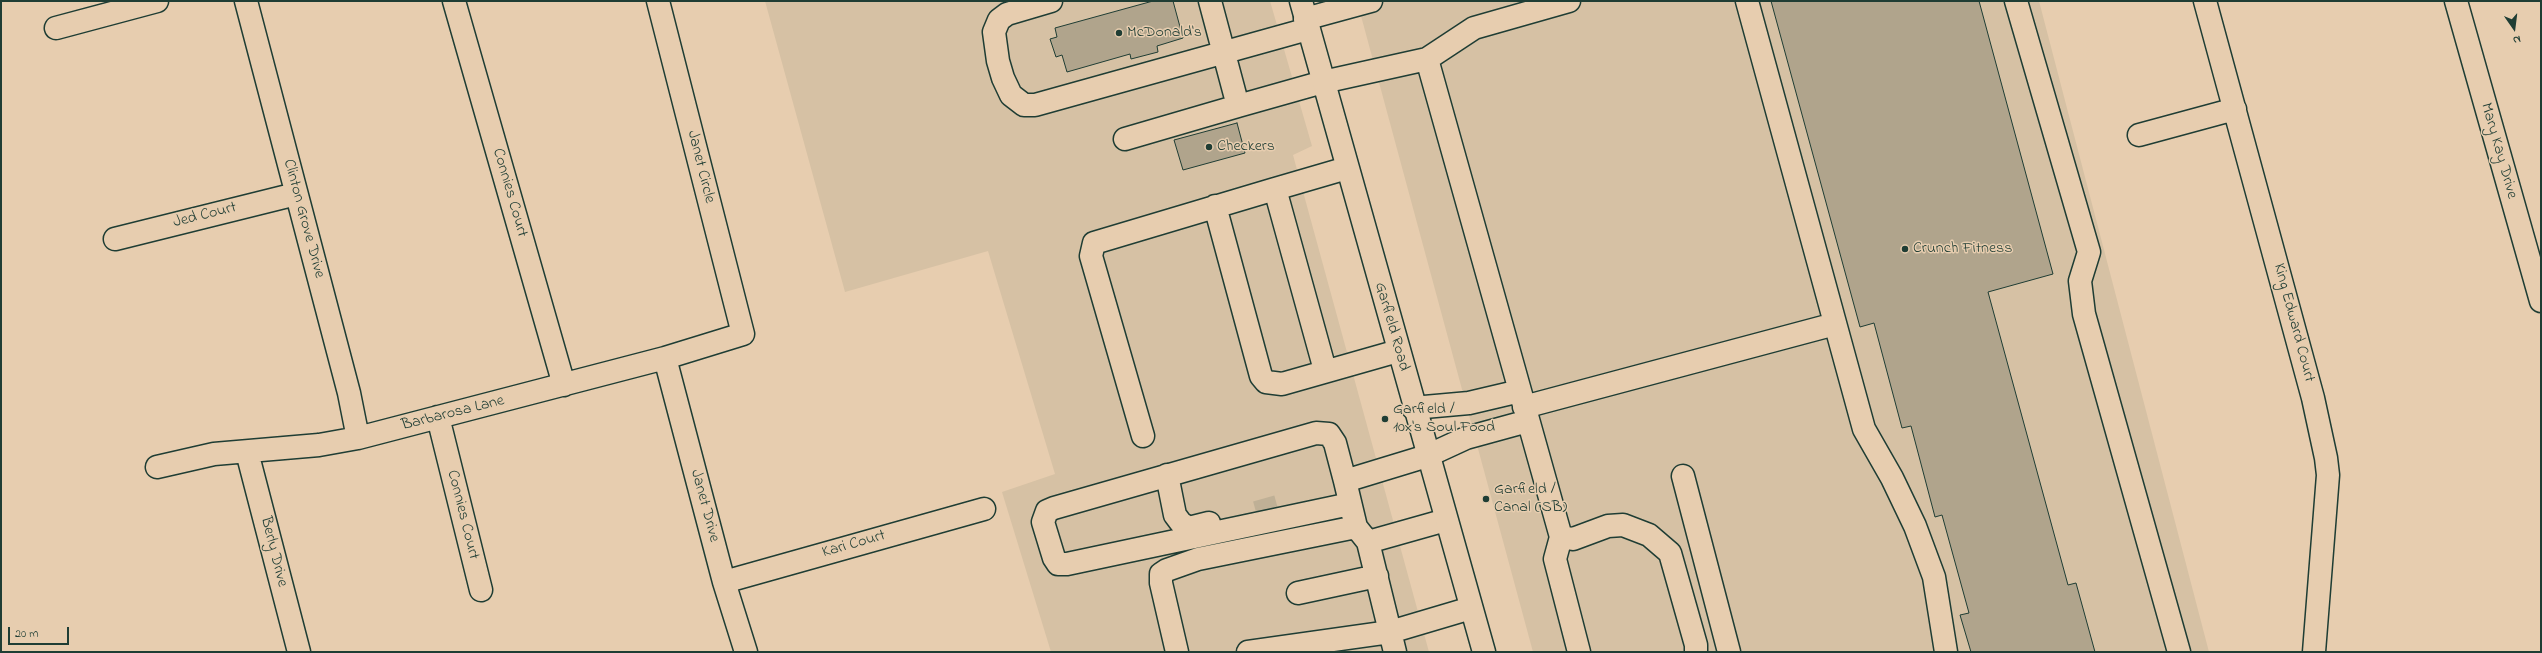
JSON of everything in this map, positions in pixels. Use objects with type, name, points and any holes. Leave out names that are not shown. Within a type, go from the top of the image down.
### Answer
[{"type":"street","points":[[56,28],[157,1]]},
{"type":"street","name":"Clinton Grove Drive","points":[[246,1],[349,393],[358,438]]},
{"type":"street","name":"Connies Court","points":[[454,1],[564,385]]},
{"type":"street","name":"Janet Circle","points":[[658,1],[743,334]]},
{"type":"street","points":[[1210,1],[1238,106]]},
{"type":"street","points":[[1042,2],[1007,14],[999,20],[994,32],[998,61],[1003,78],[1011,95],[1024,105],[1035,105],[1224,52],[1305,16],[1371,1]]},
{"type":"street","points":[[1125,140],[1323,82],[1428,59],[1474,28],[1569,1]]},
{"type":"street","points":[[1747,1],[1864,429],[1892,478],[1915,526],[1934,577],[1946,652]]},
{"type":"street","points":[[2016,1],[2089,252],[2080,281],[2084,314],[2179,652]]},
{"type":"street","name":"King Edward Court","points":[[2205,1],[2313,398],[2326,458],[2328,475],[2314,652]]},
{"type":"street","name":"Mary Kay Drive","points":[[2456,1],[2541,301]]},
{"type":"street","name":"Garfield Road","points":[[1305,16],[1427,456],[1484,652]]},
{"type":"street","points":[[1428,59],[1561,537],[1555,560],[1579,652]]},
{"type":"street","points":[[2139,135],[2235,109]]},
{"type":"street","points":[[1143,436],[1091,256],[1091,249],[1094,242],[1103,238],[1275,190],[1347,168]]},
{"type":"street","points":[[1275,190],[1325,370]]},
{"type":"street","name":"Jed Court","points":[[115,239],[296,194]]},
{"type":"street","points":[[1215,206],[1261,376],[1266,382],[1273,384],[1398,351]]},
{"type":"street","points":[[1345,481],[1427,456],[1466,438],[1524,406],[1836,324]]},
{"type":"street","name":"Barbarosa Lane","points":[[156,467],[214,454],[319,445],[358,438],[665,358],[743,334]]},
{"type":"street","name":"Janet Drive","points":[[665,358],[724,582],[746,652]]},
{"type":"street","points":[[1414,408],[1470,403],[1524,406]]},
{"type":"street","name":"Connies Court","points":[[438,417],[481,590]]},
{"type":"street","points":[[1350,504],[1067,564],[1058,564],[1054,558],[1043,522],[1047,511],[1316,433],[1329,434],[1335,443],[1350,504],[1377,576],[1393,642]]},
{"type":"street","name":"Berly Drive","points":[[247,452],[299,652]]},
{"type":"street","points":[[1167,475],[1175,515],[1181,523],[1189,528],[1256,512]]},
{"type":"street","points":[[1682,476],[1729,652]]},
{"type":"street","points":[[1278,506],[1290,504],[1302,507],[1311,512]]},
{"type":"street","name":"Kari Court","points":[[724,582],[984,509]]},
{"type":"street","points":[[1177,652],[1161,583],[1161,574],[1167,570],[1198,559],[1362,535],[1446,520]]},
{"type":"street","points":[[1561,537],[1573,539],[1608,526],[1623,525],[1649,536],[1670,553],[1696,645],[1696,652]]},
{"type":"street","points":[[1298,594],[1377,576]]},
{"type":"street","points":[[1248,652],[1393,642],[1471,608]]},
{"type":"shaded area","points":[[765,1],[1270,1],[1312,146],[1293,155],[1429,652],[1051,652],[1002,492],[1055,474],[988,251],[845,292]]},
{"type":"shaded area","points":[[1357,1],[2039,1],[2209,652],[1533,652]]},
{"type":"building","name":"McDonald's","points":[[1153,1],[1173,1],[1183,38],[1157,46],[1158,52],[1131,59],[1130,54],[1067,72],[1062,55],[1056,57],[1050,39],[1057,37],[1055,28]]},
{"type":"building","points":[[1771,1],[1979,1],[2053,274],[1988,292],[2068,585],[2076,583],[2095,652],[1971,652],[1960,615],[1969,613],[1942,515],[1935,517],[1911,426],[1902,428],[1874,323],[1860,327]]},
{"type":"building","name":"Checkers","points":[[1237,123],[1245,153],[1183,170],[1174,140]]},
{"type":"tunnel","points":[[1256,512],[1278,506]]},
{"type":"place","name":"McDonald's","points":[[1119,33]]},
{"type":"place","name":"Checkers","points":[[1209,147]]},
{"type":"place","name":"Crunch Fitness","points":[[1905,249]]},
{"type":"place","name":"Garfield / 10x's Soul Food","points":[[1385,419]]},
{"type":"place","name":"Garfield / Canal (SB)","points":[[1486,499]]}]
